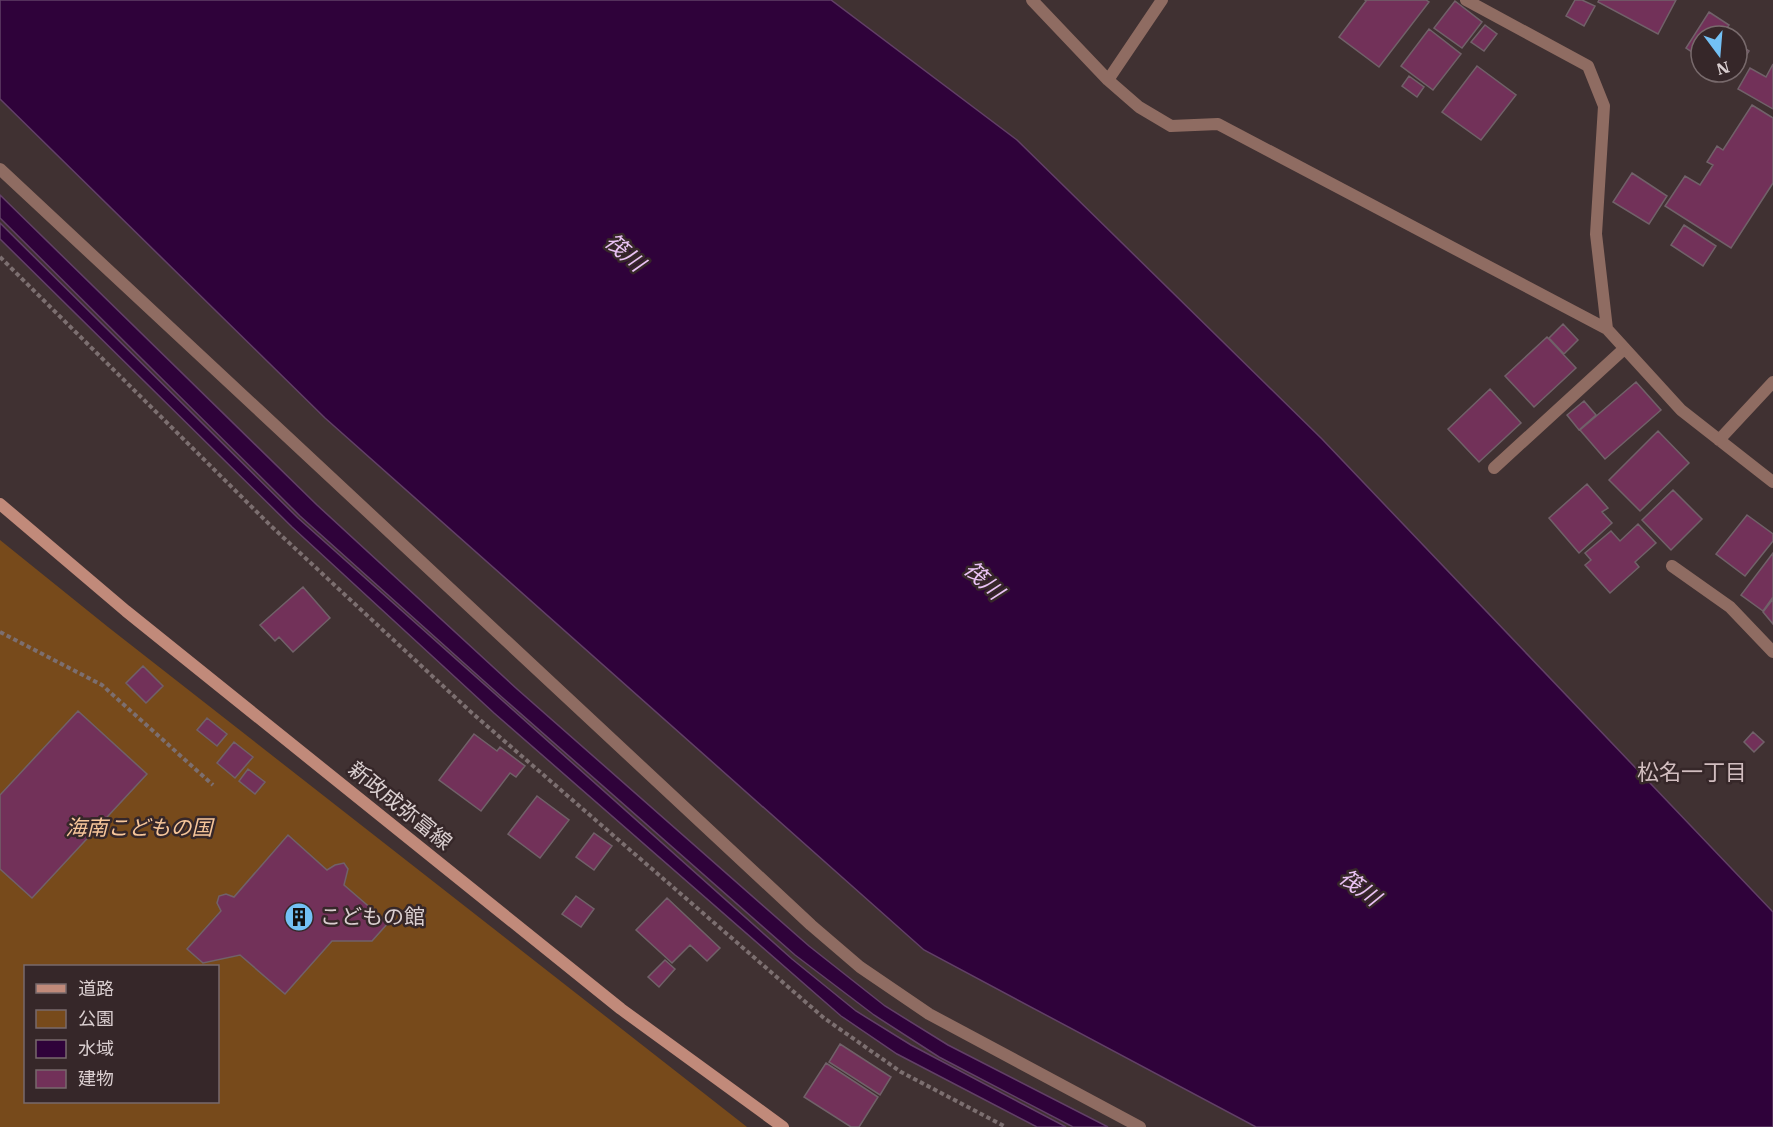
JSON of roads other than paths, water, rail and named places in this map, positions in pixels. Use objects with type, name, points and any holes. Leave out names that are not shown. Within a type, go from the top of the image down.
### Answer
[{"type":"main road","name":"新政成弥富線","points":[[0,504],[126,611],[621,1009],[783,1127]]},
{"type":"street","points":[[1032,0],[1108,81],[1139,107],[1171,126],[1218,124],[1607,329],[1681,410],[1773,482]]},
{"type":"street","points":[[1108,81],[1162,0]]},
{"type":"street","points":[[1466,0],[1588,66],[1604,106],[1596,234],[1607,329]]},
{"type":"street","points":[[0,169],[784,900],[860,967],[929,1014],[1140,1127]]},
{"type":"street","points":[[1494,468],[1624,349]]},
{"type":"street","points":[[1719,440],[1773,382]]},
{"type":"street","points":[[1672,567],[1730,607],[1773,652]]},
{"type":"water","name":"筏川","points":[[0,0],[831,0],[1017,140],[1322,439],[1773,912],[1773,1127],[1256,1127],[924,950],[325,418],[0,99]]},
{"type":"water","points":[[0,195],[317,505],[517,689],[809,946],[885,1006],[948,1045],[1108,1127],[1073,1127],[939,1057],[874,1015],[795,955],[300,516],[0,218]]},
{"type":"water","points":[[0,223],[298,518],[792,959],[856,1011],[911,1045],[1066,1127],[1037,1127],[897,1054],[841,1016],[494,713],[292,527],[0,239]]},
{"type":"place","name":"こどもの館","points":[[299,917]]},
{"type":"district","name":"松名一丁目","points":[[1692,772]]},
{"type":"park label","name":"海南こどもの国","points":[[139,828]]}]
